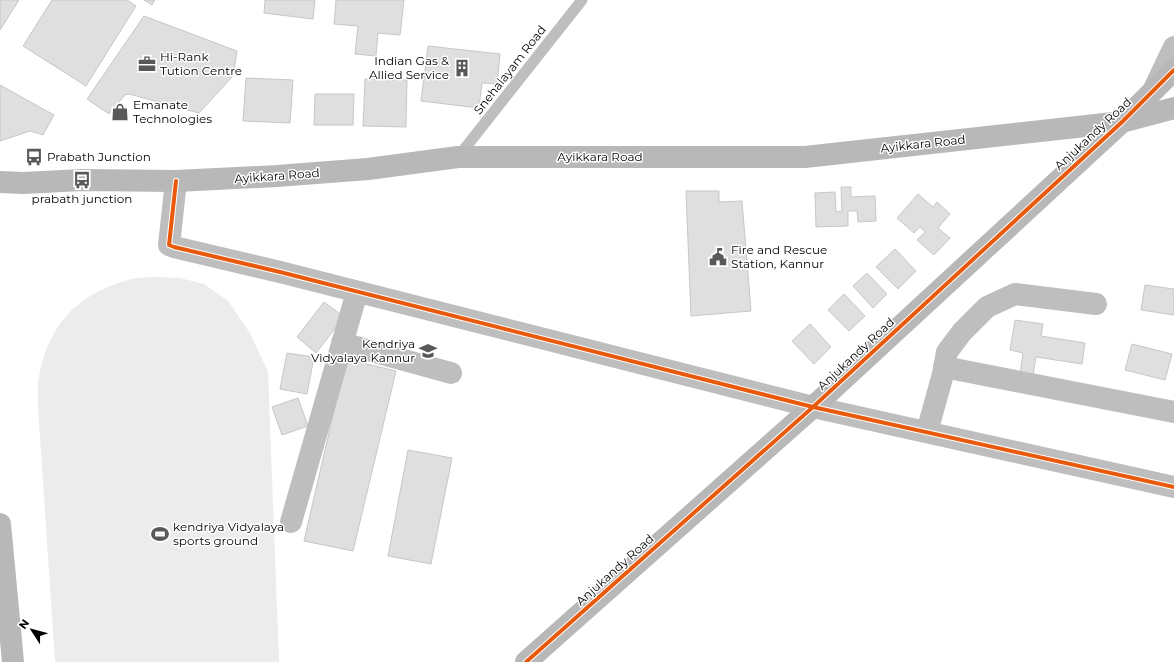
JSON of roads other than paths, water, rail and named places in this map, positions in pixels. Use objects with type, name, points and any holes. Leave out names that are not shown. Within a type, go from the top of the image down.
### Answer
[{"type":"main road","name":"Anjukandy Road","points":[[526,662],[813,407],[1122,122],[1174,70]]},
{"type":"main road","name":"Ayikkara Road","points":[[0,182],[23,183],[82,180],[176,182],[368,169],[458,157],[805,157],[1122,122],[1174,108]]},
{"type":"main road","name":"Ayikkara Road","points":[[0,192],[23,183]]},
{"type":"main road","points":[[0,524],[13,662]]},
{"type":"street","points":[[1152,91],[1174,47]]},
{"type":"street","points":[[176,182],[168,245],[813,407],[1174,487]]},
{"type":"street","points":[[292,522],[357,292]]},
{"type":"street","points":[[927,432],[947,352],[962,332],[987,307],[1015,294],[1096,304]]},
{"type":"street","points":[[342,344],[451,373]]},
{"type":"street","points":[[944,367],[1174,412]]},
{"type":"lane","name":"Snehalayam Road","points":[[458,157],[582,0]]},
{"type":"place","name":"Hi-Rank Tution Centre","points":[[147,64]]},
{"type":"place","name":"Indian Gas & Allied Service","points":[[462,68]]},
{"type":"place","name":"Emanate Technologies","points":[[120,112]]},
{"type":"place","name":"Prabath Junction","points":[[34,157]]},
{"type":"place","name":"prabath junction","points":[[82,180]]},
{"type":"place","name":"Fire and Rescue Station, Kannur","points":[[718,257]]},
{"type":"place","name":"Kendriya Vidyalaya Kannur","points":[[428,351]]},
{"type":"place","name":"kendriya Vidyalaya sports ground","points":[[160,534]]}]
